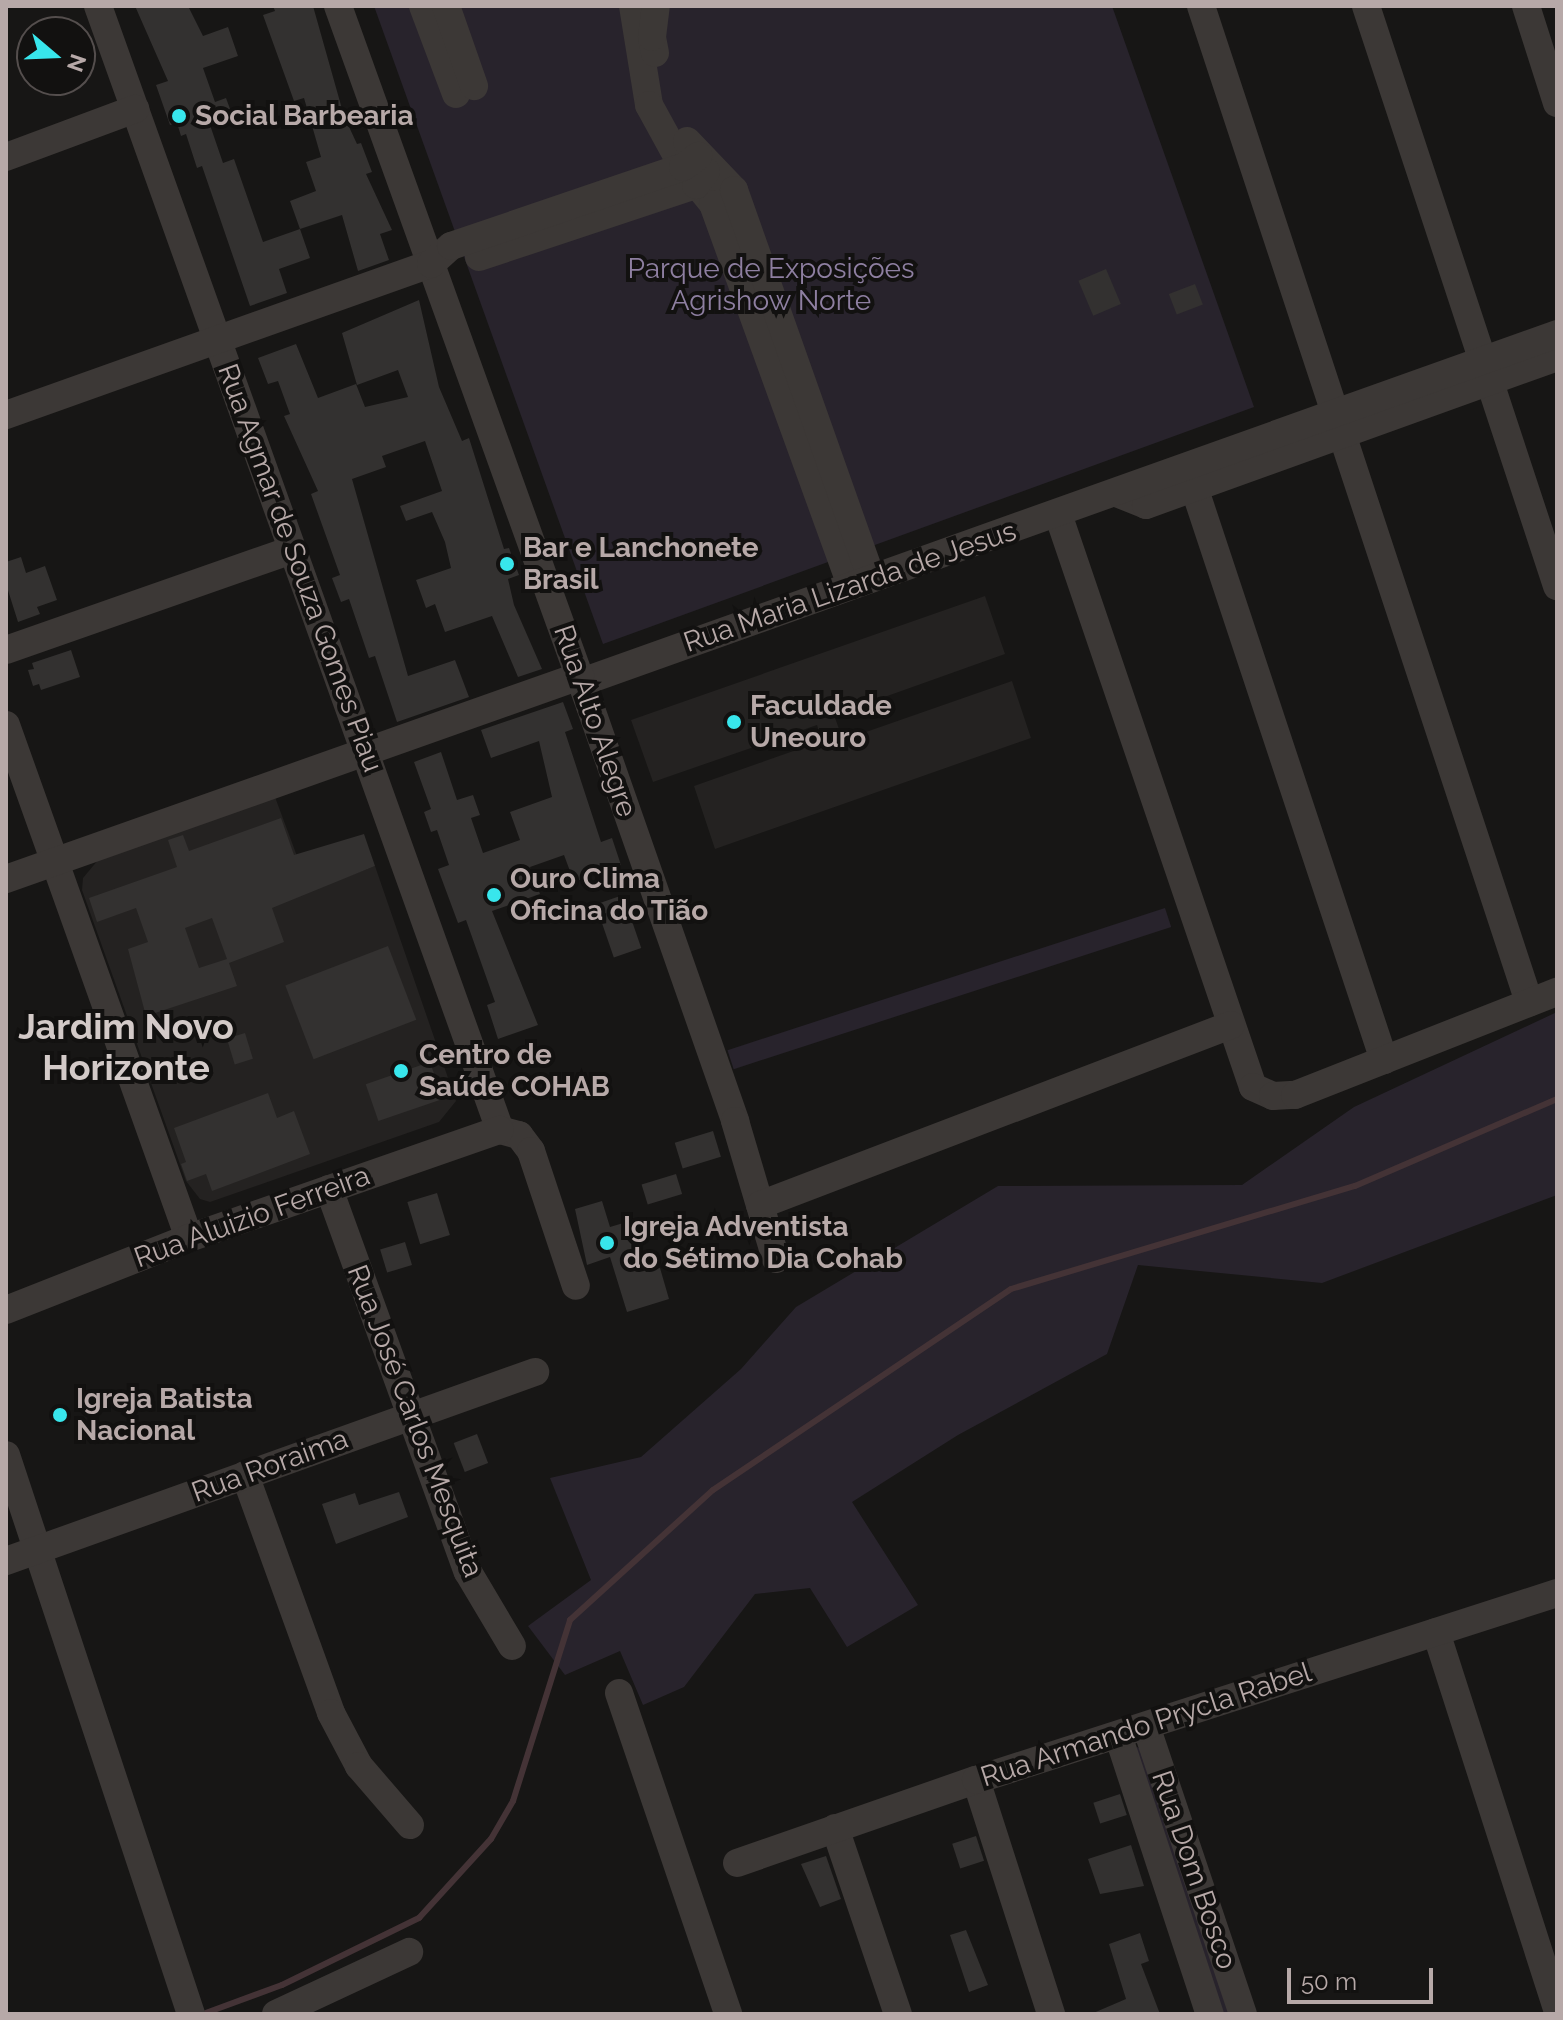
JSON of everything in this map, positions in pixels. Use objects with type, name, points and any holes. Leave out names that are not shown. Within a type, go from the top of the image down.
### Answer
[{"type":"street","name":"Rua Agmar de Souza Gomes Piau","points":[[98,6],[500,1130]]},
{"type":"street","name":"Rua Alto Alegre","points":[[338,6],[581,679],[776,1259]]},
{"type":"street","points":[[423,6],[465,90],[446,6]]},
{"type":"street","points":[[651,6],[652,37],[667,100],[697,169],[734,190],[861,581]]},
{"type":"street","points":[[1201,6],[1529,1002]]},
{"type":"street","points":[[1366,6],[1557,586]]},
{"type":"street","points":[[1526,6],[1557,103]]},
{"type":"street","points":[[6,157],[135,109]]},
{"type":"street","points":[[6,415],[431,264],[451,246],[579,212],[697,169]]},
{"type":"street","points":[[1119,494],[1146,505],[1339,424],[1486,371],[1557,334]]},
{"type":"street","points":[[1486,371],[1557,357]]},
{"type":"street","name":"Rua Maria Lizarda de Jesus","points":[[6,879],[1119,494],[1142,480],[1339,424]]},
{"type":"street","points":[[1194,487],[1384,1060]]},
{"type":"street","points":[[1058,514],[1253,1087],[1263,1094],[1295,1095],[1557,992]]},
{"type":"street","points":[[6,650],[291,550]]},
{"type":"street","points":[[6,725],[189,1238]]},
{"type":"street","points":[[760,1205],[1231,1025]]},
{"type":"street","points":[[500,1130],[519,1135],[531,1151],[576,1286]]},
{"type":"street","name":"Rua Aluizio Ferreira","points":[[6,1310],[189,1238],[500,1130]]},
{"type":"street","name":"Rua José Carlos Mesquita","points":[[329,1189],[409,1417],[468,1572],[512,1646]]},
{"type":"street","name":"Rua Roraima","points":[[6,1561],[535,1372]]},
{"type":"street","points":[[6,1455],[188,2007]]},
{"type":"street","points":[[245,1475],[331,1713],[359,1766],[410,1825]]},
{"type":"street","name":"Rua Armando Prycla Rabel","points":[[737,1863],[976,1780],[1557,1593]]},
{"type":"street","points":[[1436,1632],[1557,2008]]},
{"type":"street","points":[[619,1693],[728,2014]]},
{"type":"street","name":"Rua Dom Bosco","points":[[1146,1726],[1243,2014]]},
{"type":"street","name":"Rua Dom Bosco","points":[[1118,1735],[1210,2014]]},
{"type":"street","points":[[976,1780],[1051,2014]]},
{"type":"street","points":[[835,1828],[898,2014]]},
{"type":"street","points":[[276,2014],[409,1952]]},
{"type":"shaded area","name":"Faculdade Uneouro","points":[[985,596],[1005,654],[834,715],[843,740],[1012,681],[1031,738],[715,849],[694,786],[822,741],[817,725],[653,782],[631,720]]},
{"type":"shaded area","points":[[275,797],[310,891],[375,866],[456,1101],[439,1122],[210,1202],[200,1199],[186,1181],[82,890],[83,878],[98,860]]},
{"type":"green space","name":"Parque de Exposições Agrishow Norte","points":[[374,6],[1112,6],[1254,407],[603,644]]},
{"type":"green space","points":[[1165,908],[1171,927],[734,1069],[728,1050]]},
{"type":"green space","points":[[1557,1012],[1557,1195],[1322,1283],[1138,1265],[1107,1354],[958,1435],[852,1502],[918,1605],[847,1647],[810,1588],[755,1594],[684,1687],[643,1705],[620,1651],[565,1675],[528,1626],[591,1580],[550,1478],[641,1457],[741,1369],[796,1307],[998,1186],[1242,1185],[1354,1107]]},
{"type":"green space","points":[[1137,1747],[1143,1750],[1230,2014],[1220,2014],[1133,1752]]},
{"type":"building","points":[[135,6],[188,6],[203,36],[228,27],[238,56],[203,68],[215,102],[226,98],[233,117],[210,125],[223,163],[234,159],[263,242],[300,229],[310,258],[279,269],[287,293],[250,306],[202,166],[197,168],[186,134],[181,136],[177,123],[170,125],[156,85],[168,81]]},
{"type":"building","points":[[273,6],[313,6],[344,116],[357,144],[361,143],[372,172],[366,174],[392,230],[380,234],[389,260],[358,271],[342,215],[300,229],[290,201],[316,191],[306,162],[321,157],[304,98],[294,101],[263,15],[275,11]]},
{"type":"building","points":[[1106,269],[1121,304],[1093,316],[1078,281]]},
{"type":"building","points":[[1195,284],[1203,305],[1177,315],[1169,294]]},
{"type":"building","points":[[419,300],[439,387],[462,441],[469,438],[504,549],[509,548],[519,575],[508,579],[514,605],[542,669],[518,677],[492,616],[445,632],[435,604],[426,608],[416,580],[451,568],[445,542],[432,512],[406,521],[400,506],[442,491],[425,441],[382,456],[386,467],[352,479],[408,676],[455,660],[469,697],[397,722],[375,656],[369,658],[349,599],[341,602],[332,578],[340,575],[311,494],[318,491],[284,416],[290,414],[278,381],[268,384],[258,358],[296,344],[318,398],[356,384],[365,407],[408,397],[398,370],[357,385],[342,333]]},
{"type":"building","points":[[21,557],[26,573],[45,566],[57,600],[37,607],[40,614],[18,622],[6,584],[6,562]]},
{"type":"building","points":[[71,650],[80,677],[41,690],[39,684],[33,686],[28,670],[34,669],[32,663]]},
{"type":"building","points":[[563,702],[573,729],[565,732],[601,842],[612,838],[621,865],[574,882],[564,855],[530,867],[540,894],[492,911],[538,1025],[498,1039],[487,1005],[495,1002],[483,968],[466,920],[458,923],[438,869],[449,865],[437,830],[431,832],[424,812],[431,809],[414,762],[441,752],[457,800],[473,795],[480,815],[471,818],[483,853],[520,840],[510,812],[552,797],[539,741],[491,758],[481,730]]},
{"type":"building","points":[[281,818],[294,855],[364,834],[375,866],[272,908],[284,942],[229,963],[237,986],[146,1016],[128,949],[148,942],[136,908],[97,922],[89,898],[177,867],[168,840],[183,835],[189,851]],"holes":[[[212,918],[227,959],[199,968],[185,928]]]},
{"type":"building","points":[[623,895],[641,948],[614,957],[596,904]]},
{"type":"building","points":[[388,946],[416,1020],[314,1059],[285,985]]},
{"type":"building","points":[[245,1033],[253,1059],[235,1064],[227,1039]]},
{"type":"building","points":[[430,1062],[443,1099],[378,1121],[366,1084]]},
{"type":"building","points":[[268,1093],[277,1118],[294,1111],[310,1154],[212,1191],[206,1174],[187,1181],[181,1164],[186,1162],[174,1128]]},
{"type":"building","points":[[713,1131],[721,1157],[683,1169],[675,1143]]},
{"type":"building","points":[[676,1174],[682,1194],[648,1205],[642,1185]]},
{"type":"building","points":[[437,1193],[450,1235],[420,1244],[407,1202]]},
{"type":"building","points":[[602,1201],[610,1227],[630,1221],[646,1272],[660,1268],[669,1299],[627,1312],[610,1257],[587,1265],[575,1209]]},
{"type":"building","points":[[405,1242],[412,1265],[387,1273],[380,1250]]},
{"type":"building","points":[[477,1434],[488,1463],[465,1472],[454,1443]]},
{"type":"building","points":[[399,1492],[408,1517],[336,1544],[322,1504],[355,1493],[359,1505]]},
{"type":"building","points":[[1120,1794],[1127,1815],[1100,1824],[1093,1803]]},
{"type":"building","points":[[976,1836],[984,1861],[960,1868],[952,1844]]},
{"type":"building","points":[[1131,1845],[1144,1886],[1100,1894],[1088,1859]]},
{"type":"building","points":[[826,1856],[841,1899],[820,1907],[801,1864]]},
{"type":"building","points":[[966,1930],[988,1985],[969,1992],[950,1935]]},
{"type":"building","points":[[1140,1933],[1149,1961],[1141,1964],[1160,2014],[1091,2014],[1126,1999],[1109,1944]]},
{"type":"waterway","points":[[203,2014],[282,1985],[419,1918],[491,1839],[513,1801],[570,1620],[713,1490],[1011,1289],[1355,1186],[1557,1099]]},
{"type":"place","name":"Social Barbearia","points":[[179,116]]},
{"type":"place","name":"Bar e Lanchonete Brasil","points":[[507,564]]},
{"type":"place","name":"Faculdade Uneouro","points":[[734,722]]},
{"type":"place","name":"Ouro Clima Oficina do Tião","points":[[494,895]]},
{"type":"place","name":"Centro de Saúde COHAB","points":[[401,1071]]},
{"type":"place","name":"Igreja Adventista do Sétimo Dia Cohab","points":[[607,1243]]},
{"type":"place","name":"Igreja Batista Nacional","points":[[60,1415]]},
{"type":"district","name":"Jardim Novo Horizonte","points":[[126,1046]]}]
